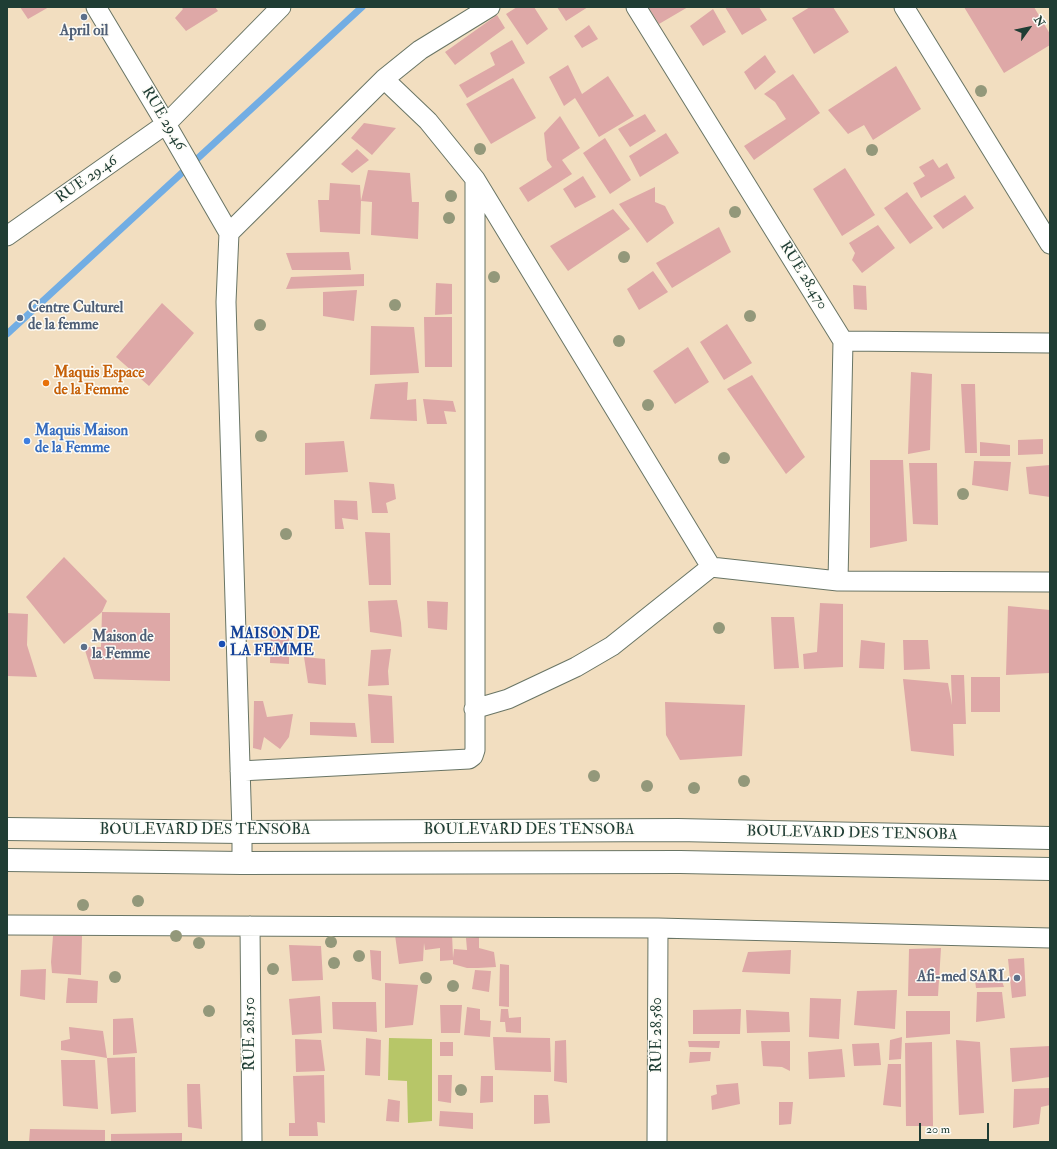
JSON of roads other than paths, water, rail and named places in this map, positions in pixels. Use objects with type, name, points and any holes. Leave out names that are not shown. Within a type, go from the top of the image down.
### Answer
[{"type":"main road","name":"BOULEVARD DES TENSOBA","points":[[7,830],[242,832],[678,830],[1050,838]]},
{"type":"main road","name":"BOULEVARD DES TENSOBA","points":[[7,860],[242,863],[680,862],[1050,869]]},
{"type":"street","name":"RUE 29.46","points":[[96,7],[229,233]]},
{"type":"street","name":"RUE 29.46","points":[[7,236],[166,124],[281,7]]},
{"type":"street","points":[[242,863],[226,302],[229,233],[384,79],[420,50],[490,7]]},
{"type":"street","name":"RUE 28.470","points":[[636,7],[843,341]]},
{"type":"street","points":[[904,7],[1050,244]]},
{"type":"street","points":[[384,79],[428,121],[475,179],[711,567]]},
{"type":"street","points":[[240,771],[469,759],[473,756],[475,750],[475,179]]},
{"type":"street","points":[[838,581],[843,341],[1050,343]]},
{"type":"street","points":[[474,709],[508,699],[576,667],[612,646],[711,567],[838,581],[1050,582]]},
{"type":"street","points":[[7,925],[658,928],[1050,938]]},
{"type":"street","name":"RUE 28.150","points":[[250,926],[252,1142]]},
{"type":"street","name":"RUE 28.580","points":[[657,1142],[658,928]]},
{"type":"waterway","points":[[7,334],[362,7]]},
{"type":"place","name":"April oil","points":[[84,17]]},
{"type":"place","name":"Centre Culturel de la femme","points":[[20,318]]},
{"type":"place","name":"Maquis Espace de la Femme","points":[[46,383]]},
{"type":"place","name":"Maquis Maison de la Femme","points":[[27,441]]},
{"type":"place","name":"MAISON DE LA FEMME","points":[[222,644]]},
{"type":"place","name":"Maison de la Femme","points":[[84,647]]},
{"type":"place","name":"Afi-med SARL","points":[[1017,978]]}]
